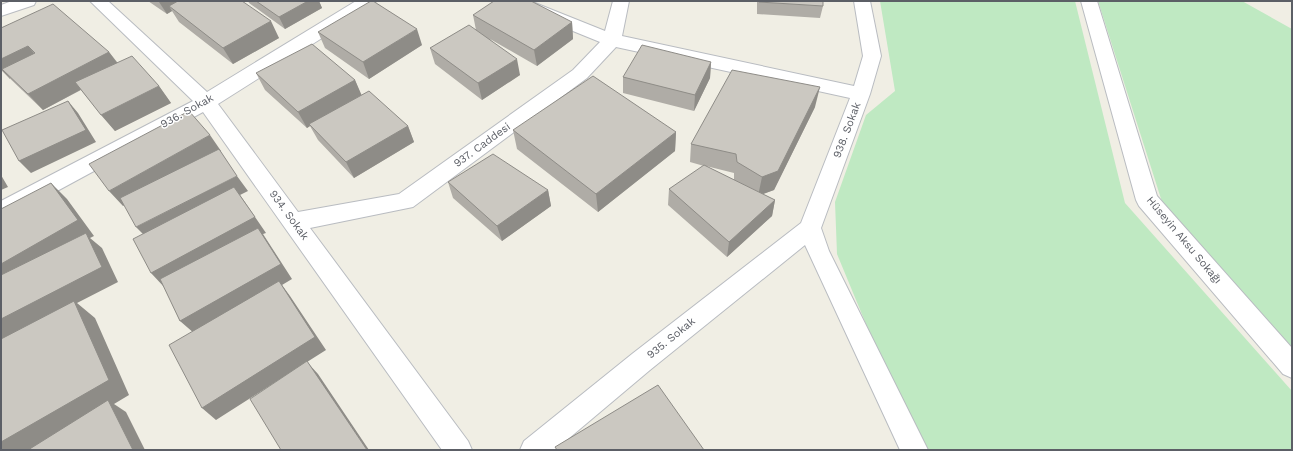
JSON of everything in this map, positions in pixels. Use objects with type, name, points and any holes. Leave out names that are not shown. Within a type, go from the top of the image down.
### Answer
[{"type":"street","points":[[1,11],[28,1]]},
{"type":"street","name":"934. Sokak","points":[[98,1],[206,102],[458,450]]},
{"type":"street","name":"936. Sokak","points":[[1,211],[206,102],[368,1]]},
{"type":"street","name":"938. Sokak","points":[[515,1],[612,40],[861,94],[810,228]]},
{"type":"street","points":[[612,40],[621,1]]},
{"type":"street","points":[[861,94],[872,56],[862,1]]},
{"type":"street","name":"Hüseyin Aksu Sokağı","points":[[1088,1],[1147,200],[1292,366]]},
{"type":"street","name":"937. Caddesi","points":[[294,222],[405,201],[580,74],[612,40]]},
{"type":"street","points":[[810,228],[818,251],[914,450]]},
{"type":"street","name":"935. Sokak","points":[[534,450],[641,362],[810,228]]},
{"type":"green space","points":[[880,1],[1075,1],[1125,203],[1292,391],[1292,450],[925,450],[892,387],[837,254],[835,202],[866,115],[895,91]]},
{"type":"green space","points":[[1098,1],[1242,1],[1292,29],[1292,352],[1163,205]]},
{"type":"building","points":[[178,1],[242,1],[271,21],[223,48],[169,6]]},
{"type":"building","points":[[256,1],[308,1],[279,17]]},
{"type":"building","points":[[371,1],[417,29],[363,62],[318,32]]},
{"type":"building","points":[[494,1],[531,1],[572,22],[534,50],[473,15]]},
{"type":"building","points":[[823,1],[823,6],[759,2]]},
{"type":"building","points":[[53,4],[109,52],[28,94],[2,69],[35,53],[28,46],[1,59],[1,28]]},
{"type":"building","points":[[469,25],[517,59],[478,83],[430,48]]},
{"type":"building","points":[[312,44],[355,80],[298,112],[256,73]]},
{"type":"building","points":[[642,45],[711,62],[695,95],[623,77]]},
{"type":"building","points":[[132,56],[159,86],[101,115],[75,82]]},
{"type":"building","points":[[732,70],[820,87],[778,171],[762,177],[737,162],[736,154],[691,144]]},
{"type":"building","points":[[593,76],[676,132],[596,194],[513,130]]},
{"type":"building","points":[[369,91],[408,126],[346,162],[309,124]]},
{"type":"building","points":[[68,101],[86,130],[19,161],[2,130]]},
{"type":"building","points":[[189,111],[210,135],[109,191],[89,164]]},
{"type":"building","points":[[219,149],[237,176],[136,227],[120,198]]},
{"type":"building","points":[[493,154],[548,190],[497,226],[448,182]]},
{"type":"building","points":[[704,165],[775,200],[729,242],[669,189]]},
{"type":"building","points":[[51,183],[78,220],[1,264],[1,209]]},
{"type":"building","points":[[234,187],[255,217],[151,273],[133,239]]},
{"type":"building","points":[[258,228],[281,264],[180,321],[160,279]]},
{"type":"building","points":[[86,233],[102,267],[1,319],[1,275]]},
{"type":"building","points":[[279,281],[315,337],[202,408],[169,345]]},
{"type":"building","points":[[74,301],[109,380],[1,442],[1,339]]},
{"type":"building","points":[[307,361],[367,450],[281,450],[250,399]]},
{"type":"building","points":[[658,385],[704,450],[557,450],[555,447]]},
{"type":"building","points":[[108,400],[133,450],[28,450]]}]
